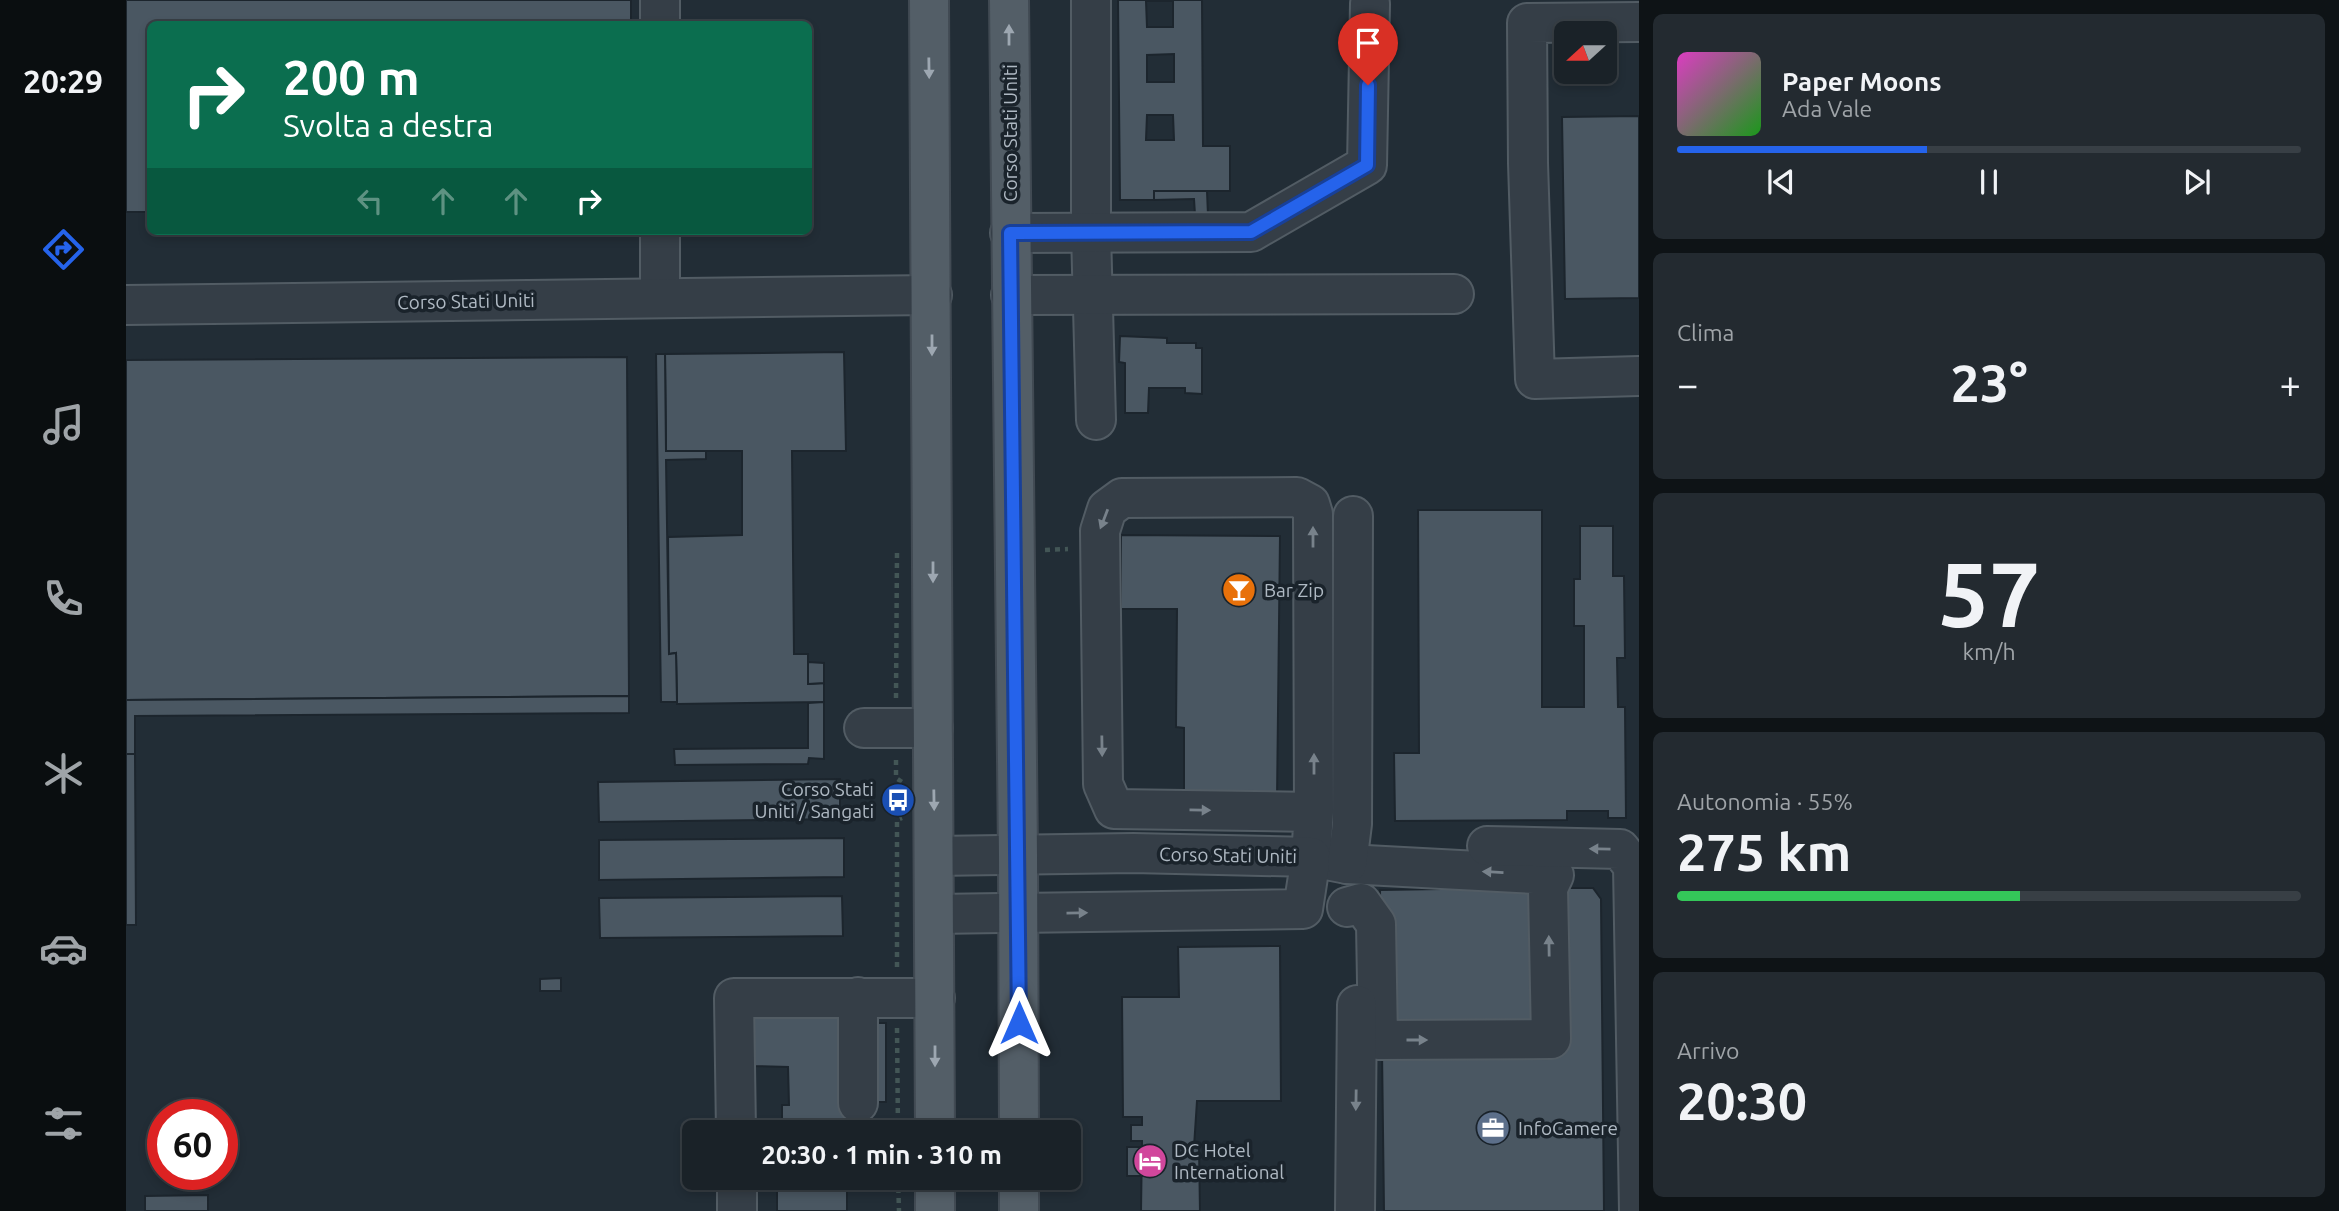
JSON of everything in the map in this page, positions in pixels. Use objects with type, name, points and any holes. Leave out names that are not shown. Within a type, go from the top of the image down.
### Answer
[{"type":"main road","points":[[929,0],[935,1120]]},
{"type":"main road","name":"Corso Stati Uniti","points":[[1009,0],[1019,1120]]},
{"type":"main road","points":[[935,1190],[936,1211]]},
{"type":"main road","points":[[1019,1190],[1019,1211]]},
{"type":"street","points":[[660,0],[660,21]]},
{"type":"street","points":[[1091,0],[1091,232],[1096,420]]},
{"type":"street","points":[[1010,233],[1251,232],[1367,165],[1370,4]]},
{"type":"street","points":[[1639,22],[1527,23],[1528,163],[1535,379],[1639,376]]},
{"type":"street","points":[[660,235],[660,298]]},
{"type":"street","points":[[1011,295],[1454,294]]},
{"type":"street","name":"Corso Stati Uniti","points":[[126,305],[932,295]]},
{"type":"street","points":[[1314,812],[1114,809],[1103,784],[1100,531],[1107,509],[1122,498],[1297,497],[1310,504],[1313,513],[1314,812],[1329,860]]},
{"type":"street","points":[[1329,860],[1352,824],[1353,516]]},
{"type":"street","points":[[864,728],[933,728]]},
{"type":"street","points":[[1131,809],[1133,853]]},
{"type":"street","points":[[1329,860],[1371,843],[1620,849],[1633,866],[1639,1211]]},
{"type":"street","name":"Corso Stati Uniti","points":[[934,856],[1133,853],[1329,860],[1303,909]]},
{"type":"street","points":[[935,914],[1303,909],[1347,907],[1361,903],[1376,923],[1378,1041],[1551,1039],[1548,888],[1554,875],[1329,860]]},
{"type":"street","points":[[1347,907],[1356,919],[1358,933],[1355,1211]]},
{"type":"street","points":[[858,997],[858,1103]]},
{"type":"street","points":[[736,1120],[734,998],[935,998]]},
{"type":"street","points":[[737,1190],[737,1211]]},
{"type":"path","points":[[895,749],[896,778],[902,782],[903,793]]},
{"type":"path","points":[[897,972],[897,820],[904,817]]},
{"type":"path","points":[[897,1021],[898,1120]]},
{"type":"path","points":[[898,1190],[899,1211]]},
{"type":"building","points":[[126,0],[631,0],[631,21],[147,21],[147,212],[126,212]]},
{"type":"building","points":[[1118,0],[1202,0],[1203,146],[1230,146],[1230,191],[1154,191],[1154,200],[1120,200]],"holes":[[[1146,1],[1173,1],[1173,27],[1147,27]],[[1174,54],[1174,82],[1147,82],[1147,55]],[[1147,115],[1173,115],[1174,140],[1146,140]]]},
{"type":"building","points":[[1639,116],[1639,298],[1565,299],[1562,117]]},
{"type":"building","points":[[1154,191],[1207,191],[1208,215],[1195,215],[1194,199],[1154,200]]},
{"type":"building","points":[[1120,336],[1167,338],[1167,343],[1196,343],[1196,348],[1202,348],[1202,394],[1185,393],[1185,388],[1149,388],[1148,413],[1125,413],[1125,363],[1119,362]]},
{"type":"building","points":[[844,352],[846,451],[792,451],[794,654],[808,654],[808,684],[824,683],[824,702],[677,704],[676,653],[669,654],[668,537],[742,535],[742,451],[666,451],[665,354]]},
{"type":"building","points":[[656,354],[665,354],[666,451],[706,451],[706,459],[666,460],[669,654],[676,653],[677,702],[661,702]]},
{"type":"building","points":[[627,357],[629,696],[126,700],[126,360]]},
{"type":"building","points":[[1418,510],[1542,510],[1542,707],[1584,707],[1584,626],[1574,626],[1574,579],[1580,579],[1580,526],[1613,526],[1613,576],[1624,576],[1625,658],[1617,658],[1618,707],[1625,707],[1626,818],[1608,818],[1608,811],[1567,811],[1567,820],[1395,821],[1394,753],[1419,753]]},
{"type":"building","points":[[1121,535],[1280,536],[1277,801],[1184,800],[1184,728],[1176,727],[1177,609],[1121,609]]},
{"type":"building","points":[[808,662],[824,663],[824,683],[808,684]]},
{"type":"building","points":[[629,696],[629,713],[135,716],[135,754],[126,754],[126,700]]},
{"type":"building","points":[[824,702],[824,759],[809,758],[808,764],[675,765],[674,749],[808,748],[808,703]]},
{"type":"building","points":[[126,754],[135,754],[136,925],[126,925]]},
{"type":"building","points":[[840,779],[840,819],[599,822],[598,782]]},
{"type":"building","points":[[844,838],[844,877],[599,880],[599,840]]},
{"type":"building","name":"InfoCamere","points":[[1593,888],[1601,899],[1604,1211],[1384,1211],[1380,890]]},
{"type":"building","points":[[842,896],[843,936],[600,938],[599,898]]},
{"type":"building","points":[[1280,946],[1281,1101],[1197,1101],[1194,1147],[1199,1147],[1200,1211],[1141,1211],[1142,1141],[1131,1141],[1131,1125],[1142,1125],[1142,1117],[1123,1117],[1122,997],[1179,997],[1178,947]]},
{"type":"building","points":[[561,978],[561,991],[540,991],[540,979]]},
{"type":"building","points":[[754,1016],[848,1017],[847,1120],[782,1120],[782,1105],[789,1105],[788,1067],[754,1066]]},
{"type":"building","points":[[870,1023],[886,1023],[886,1102],[869,1102]]},
{"type":"building","points":[[1127,1147],[1142,1147],[1142,1176],[1127,1176]]},
{"type":"building","points":[[777,1190],[847,1190],[847,1211],[777,1211]]},
{"type":"building","points":[[208,1195],[208,1211],[145,1211],[145,1196]]},
{"type":"place","name":"Bar Zip","points":[[1239,590]]},
{"type":"place","name":"Corso Stati Uniti / Sangati","points":[[898,800]]},
{"type":"place","name":"InfoCamere","points":[[1493,1128]]},
{"type":"place","name":"DC Hotel International","points":[[1150,1161]]},
{"type":"route","points":[[1019,1023],[1010,233],[1251,232],[1367,165],[1368,85]]}]
